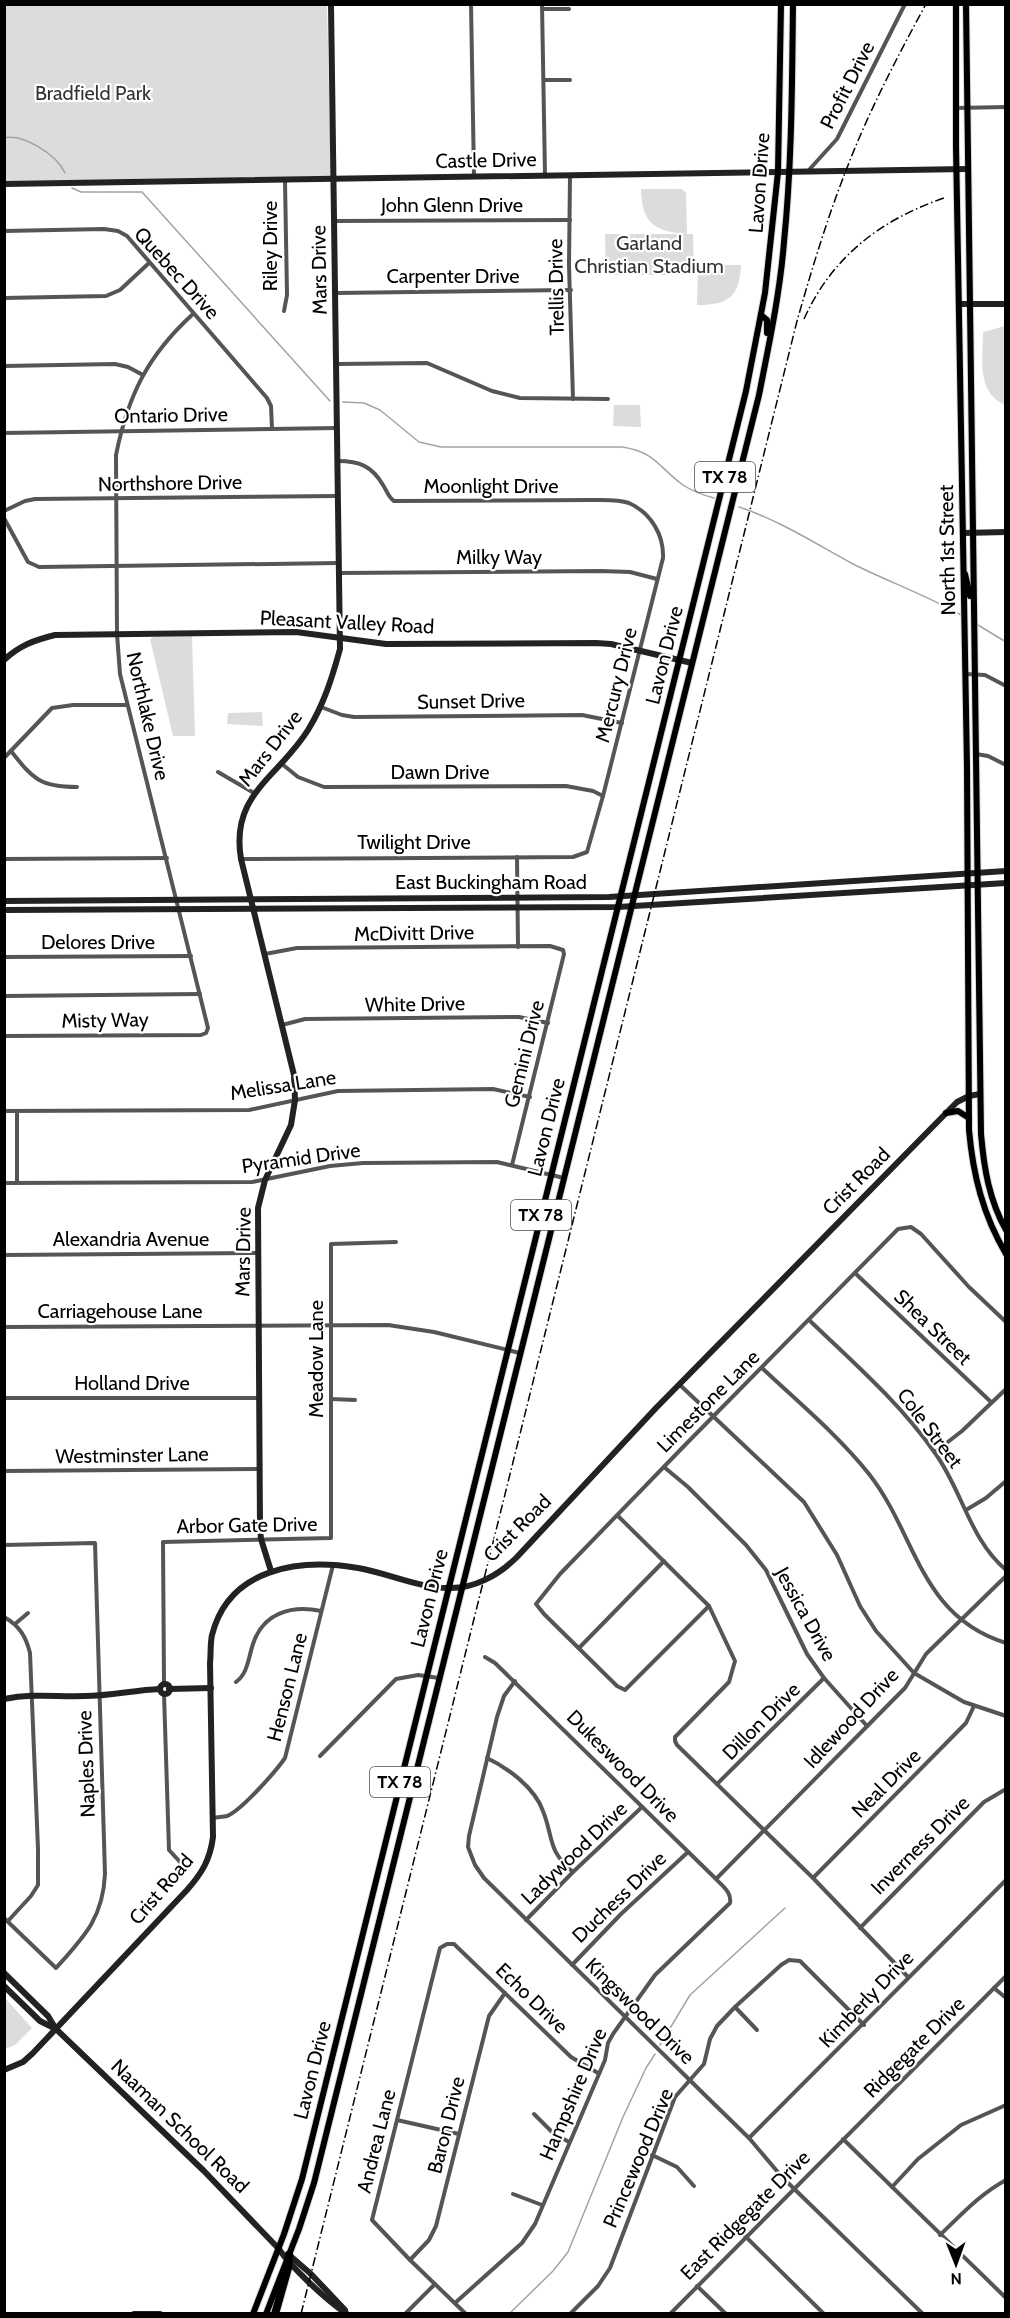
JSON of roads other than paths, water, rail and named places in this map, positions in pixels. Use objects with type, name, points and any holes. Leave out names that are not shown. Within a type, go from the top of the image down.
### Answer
[{"type":"highway","points":[[275,2313],[288,2259]]},
{"type":"main road","name":"Lavon Drive","points":[[253,2313],[279,2248],[302,2179],[743,406],[761,315],[778,172],[781,4]]},
{"type":"main road","name":"Lavon Drive","points":[[266,2313],[288,2259],[314,2183],[756,408],[783,254],[790,172],[793,4]]},
{"type":"main road","points":[[956,6],[966,6]]},
{"type":"main road","name":"North 1st Street","points":[[956,6],[956,169],[967,786],[969,1118],[972,1163],[977,1187],[984,1210],[1005,1254]]},
{"type":"main road","name":"North 1st Street","points":[[966,6],[980,1094],[984,1163],[994,1205],[1005,1230]]},
{"type":"main road","points":[[959,286],[969,286]]},
{"type":"main road","points":[[761,315],[768,324],[766,358]]},
{"type":"main road","points":[[961,375],[971,374]]},
{"type":"main road","points":[[743,406],[756,408]]},
{"type":"main road","points":[[963,573],[967,577],[973,614]]},
{"type":"main road","points":[[967,786],[975,786]]},
{"type":"main road","points":[[968,1004],[979,1002]]},
{"type":"main road","points":[[946,1113],[958,1111],[969,1118]]},
{"type":"main road","points":[[528,1267],[541,1271]]},
{"type":"main road","points":[[384,1850],[396,1853]]},
{"type":"main road","points":[[352,1976],[364,1979]]},
{"type":"main road","points":[[325,2085],[338,2088]]},
{"type":"street","name":"Mars Drive","points":[[272,1571],[261,1539],[258,1208],[265,1180],[291,1125],[295,1100],[294,1075],[239,847],[244,809],[254,793],[299,744],[321,707],[332,681],[340,639],[331,4]]},
{"type":"street","points":[[471,4],[474,176]]},
{"type":"street","name":"Profit Drive","points":[[806,172],[837,139],[905,4]]},
{"type":"street","points":[[545,175],[542,7],[569,9]]},
{"type":"street","points":[[544,80],[570,80]]},
{"type":"street","points":[[956,108],[1005,107]]},
{"type":"street","name":"Castle Drive","points":[[4,184],[968,169]]},
{"type":"street","name":"Trellis Drive","points":[[570,175],[573,399]]},
{"type":"street","name":"Riley Drive","points":[[284,311],[287,295],[285,180]]},
{"type":"street","name":"John Glenn Drive","points":[[335,221],[570,220]]},
{"type":"street","name":"Quebec Drive","points":[[4,231],[118,231],[127,236],[267,398],[271,406],[272,429]]},
{"type":"street","points":[[4,298],[106,296],[120,290],[149,263]]},
{"type":"street","name":"Carpenter Drive","points":[[336,293],[571,290]]},
{"type":"street","points":[[959,304],[1005,304]]},
{"type":"street","name":"Northlake Drive","points":[[193,314],[171,334],[152,359],[132,397],[121,431],[116,455],[115,499],[117,634],[119,668],[127,705],[191,956],[208,1028],[206,1033]]},
{"type":"street","points":[[337,364],[427,363],[505,395],[520,398],[608,399]]},
{"type":"street","points":[[4,366],[115,364],[128,367],[144,375]]},
{"type":"street","name":"Ontario Drive","points":[[4,433],[337,428]]},
{"type":"street","name":"Moonlight Drive","points":[[338,461],[353,461],[373,471],[394,501],[621,501],[631,504],[656,526]]},
{"type":"street","name":"Northshore Drive","points":[[4,511],[35,499],[338,496]]},
{"type":"street","points":[[4,518],[28,562],[39,567],[339,563]]},
{"type":"street","name":"Mercury Drive","points":[[587,852],[622,723],[657,579],[664,545],[656,526]]},
{"type":"street","points":[[963,533],[1005,532]]},
{"type":"street","name":"Milky Way","points":[[339,573],[602,571],[630,572],[657,579]]},
{"type":"street","name":"Pleasant Valley Road","points":[[4,660],[18,647],[56,635],[296,632],[386,645],[596,643],[692,663]]},
{"type":"street","points":[[965,674],[990,676],[1005,686]]},
{"type":"street","points":[[4,758],[52,708],[73,705],[127,705]]},
{"type":"street","name":"Sunset Drive","points":[[321,707],[342,716],[354,717],[582,715],[622,723]]},
{"type":"street","points":[[11,751],[22,765],[47,785],[76,787]]},
{"type":"street","points":[[974,754],[988,756],[1005,765]]},
{"type":"street","name":"Dawn Drive","points":[[282,764],[298,777],[324,787],[566,786],[578,787],[603,796]]},
{"type":"street","points":[[218,772],[254,793]]},
{"type":"street","name":"Twilight Drive","points":[[241,859],[573,857],[587,852]]},
{"type":"street","points":[[517,857],[518,947]]},
{"type":"street","points":[[4,859],[167,858]]},
{"type":"street","name":"East Buckingham Road","points":[[4,901],[621,897],[1005,871]]},
{"type":"street","points":[[890,879],[891,889]]},
{"type":"street","points":[[821,883],[821,894]]},
{"type":"street","name":"East Buckingham Road","points":[[4,910],[618,907],[1005,883]]},
{"type":"street","name":"McDivitt Drive","points":[[265,954],[297,948],[550,946],[563,950]]},
{"type":"street","name":"Gemini Drive","points":[[512,1166],[548,1023],[563,950]]},
{"type":"street","name":"Delores Drive","points":[[4,957],[191,956]]},
{"type":"street","points":[[4,996],[200,994]]},
{"type":"street","name":"White Drive","points":[[282,1025],[305,1019],[514,1017],[548,1023]]},
{"type":"street","name":"Misty Way","points":[[4,1036],[201,1035],[206,1033]]},
{"type":"street","name":"Melissa Lane","points":[[4,1111],[249,1110],[338,1091],[493,1089],[530,1097]]},
{"type":"street","name":"Crist Road","points":[[4,2070],[23,2062],[56,2029],[201,1873],[211,1854],[213,1818],[210,1663],[212,1636],[222,1610],[245,1585],[272,1571],[301,1565],[358,1568],[449,1588],[463,1587],[483,1581],[507,1568],[680,1384],[946,1113],[961,1099],[980,1094]]},
{"type":"street","points":[[17,1111],[17,1183]]},
{"type":"street","name":"Pyramid Drive","points":[[4,1183],[252,1182],[330,1166],[363,1163],[497,1162],[564,1178]]},
{"type":"street","name":"Limestone Lane","points":[[579,1648],[538,1607],[536,1604],[538,1600],[664,1467],[898,1229],[911,1227],[921,1234],[969,1287],[1005,1322]]},
{"type":"street","name":"Meadow Lane","points":[[331,1539],[331,1244],[336,1242],[396,1242]]},
{"type":"street","name":"Alexandria Avenue","points":[[4,1254],[258,1253]]},
{"type":"street","name":"Shea Street","points":[[855,1273],[991,1402]]},
{"type":"street","name":"Cole Street","points":[[809,1320],[888,1396],[935,1452],[985,1549],[1005,1570]]},
{"type":"street","name":"Carriagehouse Lane","points":[[4,1327],[388,1325],[434,1332],[521,1354]]},
{"type":"street","points":[[762,1368],[835,1436],[868,1473],[885,1496],[926,1580],[940,1599],[961,1619],[1005,1643]]},
{"type":"street","points":[[680,1384],[804,1502],[837,1555],[860,1606],[876,1630],[914,1672],[953,1697],[1005,1716]]},
{"type":"street","points":[[935,1452],[962,1431],[1005,1389]]},
{"type":"street","name":"Holland Drive","points":[[4,1398],[259,1398]]},
{"type":"street","points":[[331,1399],[355,1400]]},
{"type":"street","name":"Jessica Drive","points":[[664,1467],[688,1487],[746,1545],[766,1570],[794,1630],[824,1678],[867,1726]]},
{"type":"street","name":"Westminster Lane","points":[[4,1471],[259,1468]]},
{"type":"street","points":[[966,1510],[986,1498],[1005,1481]]},
{"type":"street","points":[[618,1516],[709,1606],[735,1661],[732,1677],[675,1737],[675,1741],[813,1878],[908,1977]]},
{"type":"street","name":"Arbor Gate Drive","points":[[164,1689],[163,1542],[331,1539]]},
{"type":"street","name":"Naples Drive","points":[[4,1545],[95,1543],[104,1892],[96,1917],[85,1935],[56,1968],[6,1919]]},
{"type":"street","points":[[664,1560],[579,1648],[617,1686],[623,1690],[628,1689],[709,1606]]},
{"type":"street","name":"Henson Lane","points":[[213,1818],[227,1816],[237,1810],[285,1758],[333,1565]]},
{"type":"street","name":"Idlewood Drive","points":[[716,1879],[905,1688],[926,1654],[1005,1576]]},
{"type":"street","points":[[236,1682],[244,1676],[256,1635],[271,1618],[281,1611],[293,1608],[321,1611]]},
{"type":"street","points":[[15,1624],[28,1613]]},
{"type":"street","points":[[4,1617],[15,1624],[26,1637],[30,1653],[38,1849],[38,1885],[31,1896],[6,1919]]},
{"type":"street","name":"Dukeswood Drive","points":[[485,1658],[495,1662],[515,1681],[716,1879],[730,1895],[730,1903]]},
{"type":"street","points":[[320,1756],[396,1679],[405,1676],[439,1678]]},
{"type":"street","name":"Dillon Drive","points":[[717,1784],[824,1678]]},
{"type":"street","name":"Kingswood Drive","points":[[515,1681],[504,1696],[475,1807],[468,1847],[475,1865],[484,1878],[749,2138],[794,2188],[923,2313]]},
{"type":"street","points":[[4,1699],[32,1694],[99,1695],[132,1690],[211,1688]]},
{"type":"street","points":[[164,1689],[169,1850],[181,1863]]},
{"type":"street","name":"Neal Drive","points":[[813,1878],[966,1724],[974,1706]]},
{"type":"street","points":[[487,1758],[501,1764],[536,1798],[543,1811],[552,1846],[561,1862],[573,1872]]},
{"type":"street","name":"Inverness Drive","points":[[860,1928],[984,1802],[1005,1789]]},
{"type":"street","name":"Ladywood Drive","points":[[526,1920],[642,1807]]},
{"type":"street","name":"Duchess Drive","points":[[572,1965],[621,1914],[688,1852]]},
{"type":"street","name":"Kimberly Drive","points":[[749,2138],[864,2025],[908,1977],[1005,1880]]},
{"type":"street","name":"Hampshire Drive","points":[[455,2303],[522,2243],[535,2224],[604,2060],[608,2043],[625,2017],[655,1976],[730,1903]]},
{"type":"street","name":"Echo Drive","points":[[447,1944],[454,1944],[571,2057],[598,2073]]},
{"type":"street","name":"Andrea Lane","points":[[447,1944],[440,1948],[372,2220],[466,2313]]},
{"type":"street","name":"Princewood Drive","points":[[570,2313],[598,2286],[610,2268],[675,2097],[704,2064],[710,2039],[717,2026],[735,2007],[781,1965],[789,1960],[800,1961],[864,2025]]},
{"type":"street","name":"Naaman School Road","points":[[4,1972],[48,2016],[56,2029],[204,2171],[336,2307],[347,2313]]},
{"type":"street","name":"Ridgegate Drive","points":[[843,2139],[1005,1976]]},
{"type":"street","name":"Naaman School Road","points":[[4,1986],[40,2021],[56,2029]]},
{"type":"street","points":[[994,1988],[1005,1998]]},
{"type":"street","name":"Baron Drive","points":[[410,2260],[429,2240],[436,2226],[489,2016],[505,1993]]},
{"type":"street","points":[[735,2007],[757,2030]]},
{"type":"street","points":[[891,2187],[918,2159],[961,2125],[1005,2104]]},
{"type":"street","points":[[534,2114],[552,2133],[569,2142]]},
{"type":"street","points":[[396,2120],[459,2134]]},
{"type":"street","points":[[843,2139],[1005,2298]]},
{"type":"street","name":"East Ridgegate Drive","points":[[670,2313],[843,2139]]},
{"type":"street","points":[[652,2156],[677,2168],[694,2186]]},
{"type":"street","points":[[940,2235],[980,2197],[1005,2180]]},
{"type":"street","points":[[513,2194],[542,2205]]},
{"type":"street","points":[[746,2236],[824,2313]]},
{"type":"street","points":[[405,2313],[435,2284]]},
{"type":"street","points":[[697,2286],[726,2313]]},
{"type":"street","points":[[134,2313],[160,2313]]},
{"type":"waterway","points":[[4,138],[20,139],[39,147],[55,159],[65,173]]},
{"type":"waterway","points":[[72,188],[81,192],[142,192],[330,401]]},
{"type":"waterway","points":[[343,402],[364,403],[380,410],[419,442],[441,447],[622,447],[633,449],[650,456],[686,487],[714,498]]},
{"type":"waterway","points":[[739,507],[783,525],[853,564],[961,615]]},
{"type":"waterway","points":[[978,625],[1006,642]]},
{"type":"waterway","points":[[660,2045],[690,1995],[785,1908]]},
{"type":"waterway","points":[[509,2314],[553,2271],[568,2252],[623,2117],[655,2054]]},
{"type":"railway","points":[[301,2314],[797,321],[825,228],[854,151],[882,87],[926,4]]},
{"type":"railway","points":[[804,319],[815,297],[829,277],[860,243],[899,217],[944,198]]},
{"type":"park label","name":"Bradfield Park","points":[[93,93]]},
{"type":"park label","name":"Garland Christian Stadium","points":[[649,254]]}]
